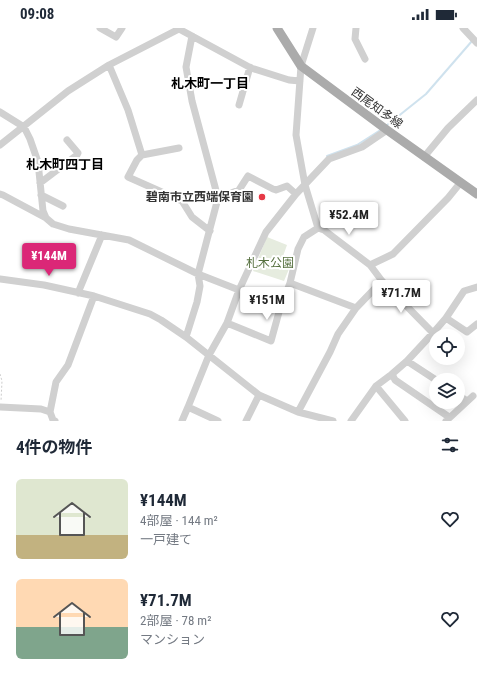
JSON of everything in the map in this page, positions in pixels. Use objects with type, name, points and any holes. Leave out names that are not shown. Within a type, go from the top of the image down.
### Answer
[{"type":"main road","name":"西尾知多線","points":[[277,28],[301,66],[424,157],[477,194]]},
{"type":"street","points":[[100,28],[116,37],[122,28]]},
{"type":"street","points":[[0,145],[68,91],[109,65],[180,28],[250,67],[289,80],[300,81]]},
{"type":"street","points":[[313,28],[301,66],[296,134],[306,185],[318,228]]},
{"type":"street","points":[[356,28],[355,39],[365,59]]},
{"type":"street","points":[[463,28],[477,43]]},
{"type":"street","points":[[186,337],[197,302],[200,286],[198,274],[218,198],[192,101],[186,67],[192,36]]},
{"type":"street","points":[[109,65],[128,110],[142,155]]},
{"type":"street","points":[[239,105],[250,67]]},
{"type":"street","points":[[424,157],[448,128],[477,100]]},
{"type":"street","points":[[0,112],[24,127],[36,155],[43,211],[46,218]]},
{"type":"street","points":[[182,421],[209,355],[227,323],[239,290],[266,232],[296,194],[329,159],[362,146],[387,130]]},
{"type":"street","points":[[40,183],[77,155],[78,153],[67,140]]},
{"type":"street","points":[[179,148],[142,155],[137,160],[128,177],[182,201],[192,217],[210,231]]},
{"type":"street","points":[[218,198],[239,190],[248,176],[276,190],[287,186],[296,194]]},
{"type":"street","points":[[370,265],[393,254],[448,198],[461,182]]},
{"type":"street","points":[[0,194],[46,218],[53,224],[69,229],[129,240],[198,274],[239,290]]},
{"type":"street","points":[[41,195],[63,206]]},
{"type":"street","points":[[318,228],[324,230],[370,265],[382,281],[429,329]]},
{"type":"street","points":[[227,323],[271,341],[279,312],[290,282],[298,249],[304,237],[318,228]]},
{"type":"street","points":[[78,293],[102,235]]},
{"type":"street","points":[[0,279],[44,285],[94,296],[150,314],[186,337],[259,395],[298,412],[333,421]]},
{"type":"street","points":[[298,412],[338,334],[356,308],[382,281]]},
{"type":"street","points":[[290,282],[356,308]]},
{"type":"street","points":[[436,329],[446,318],[464,291],[477,287]]},
{"type":"street","points":[[52,421],[50,412],[56,382],[68,364],[94,296]]},
{"type":"street","points":[[446,318],[467,332],[477,324]]},
{"type":"street","points":[[351,421],[376,386],[407,361],[429,337]]},
{"type":"street","points":[[407,361],[429,375]]},
{"type":"street","points":[[392,374],[396,380],[447,419],[473,396]]},
{"type":"street","points":[[376,386],[405,421]]},
{"type":"street","points":[[246,421],[259,395]]},
{"type":"street","points":[[0,406],[41,409],[50,412]]},
{"type":"street","points":[[188,407],[218,421]]},
{"type":"path","points":[[0,374],[2,381],[0,406]]},
{"type":"green space","name":"札木公園","points":[[267,237],[287,245],[282,259],[292,262],[284,281],[253,271]]},
{"type":"waterway","points":[[386,126],[426,94],[472,41]]},
{"type":"waterway","points":[[327,156],[357,145],[382,129]]},
{"type":"place","name":"碧南市立西端保育園","points":[[262,197]]},
{"type":"district","name":"札木町一丁目","points":[[210,83]]},
{"type":"district","name":"札木町四丁目","points":[[65,164]]}]
